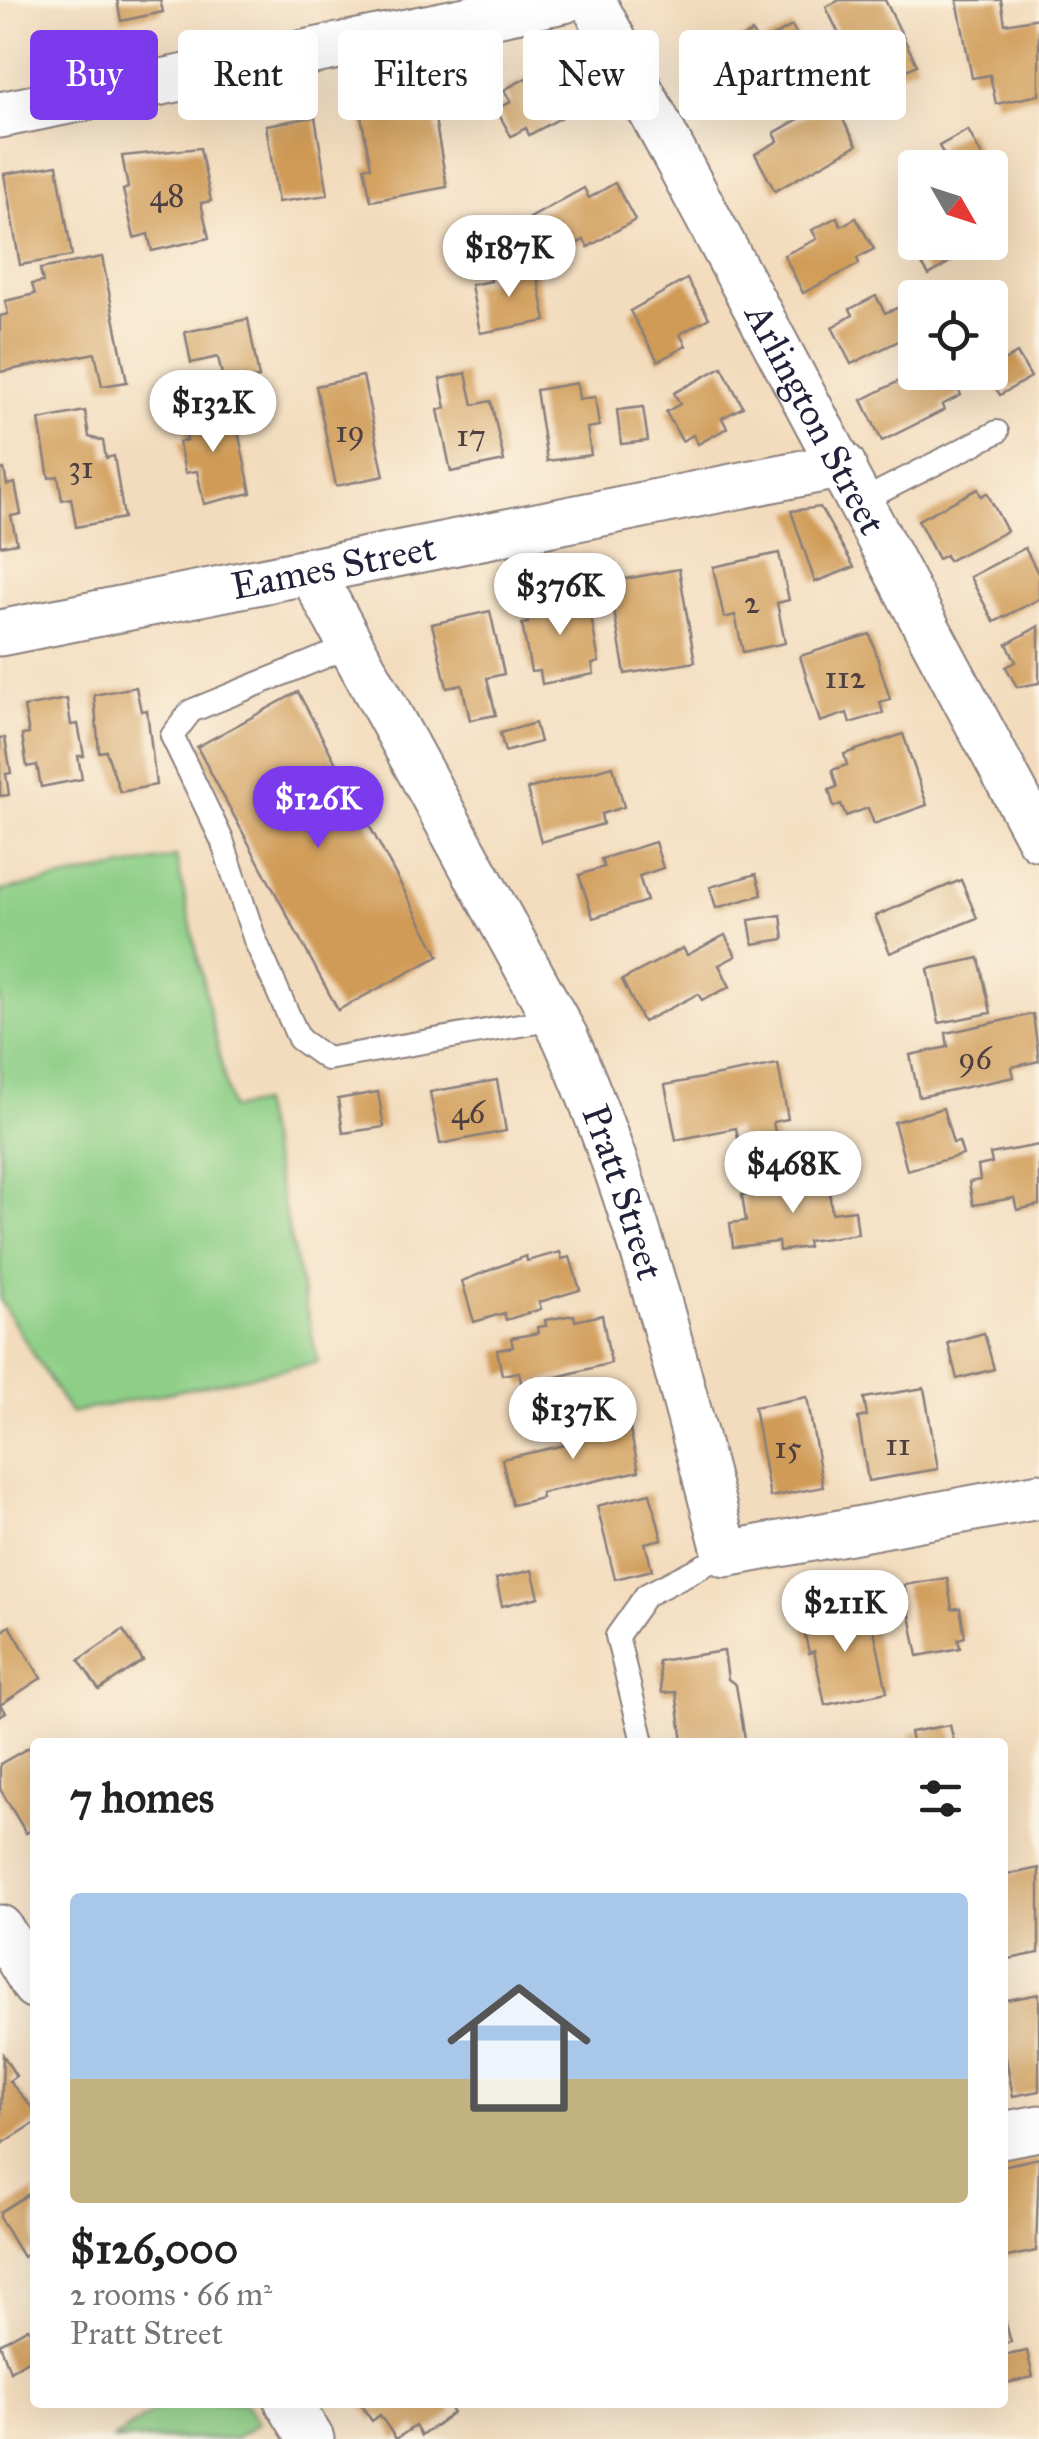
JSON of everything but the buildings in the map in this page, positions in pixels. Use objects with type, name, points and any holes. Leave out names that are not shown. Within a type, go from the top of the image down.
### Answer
[{"type":"street","points":[[0,115],[564,0]]},
{"type":"street","name":"Arlington Street","points":[[592,0],[1039,838]]},
{"type":"street","name":"Eames Street","points":[[0,632],[310,570],[852,483]]},
{"type":"street","name":"Pratt Street","points":[[310,570],[554,1018],[588,1090],[636,1219],[726,1554]]},
{"type":"street","points":[[726,1554],[1039,1496]]},
{"type":"street","points":[[0,1928],[30,1978]]},
{"type":"street","points":[[1008,2135],[1039,2128]]},
{"type":"street","points":[[292,2408],[311,2439]]},
{"type":"lane","points":[[852,483],[997,432]]},
{"type":"lane","points":[[351,646],[191,710],[172,736],[222,840],[254,940],[299,1039],[326,1059],[554,1018]]},
{"type":"lane","points":[[641,1738],[617,1636],[646,1595],[726,1554]]},
{"type":"green space","points":[[176,857],[231,1109],[260,1103],[318,1362],[70,1413],[0,1300],[0,891]]},
{"type":"green space","points":[[158,2408],[248,2408],[258,2423],[235,2439],[113,2439]]}]
